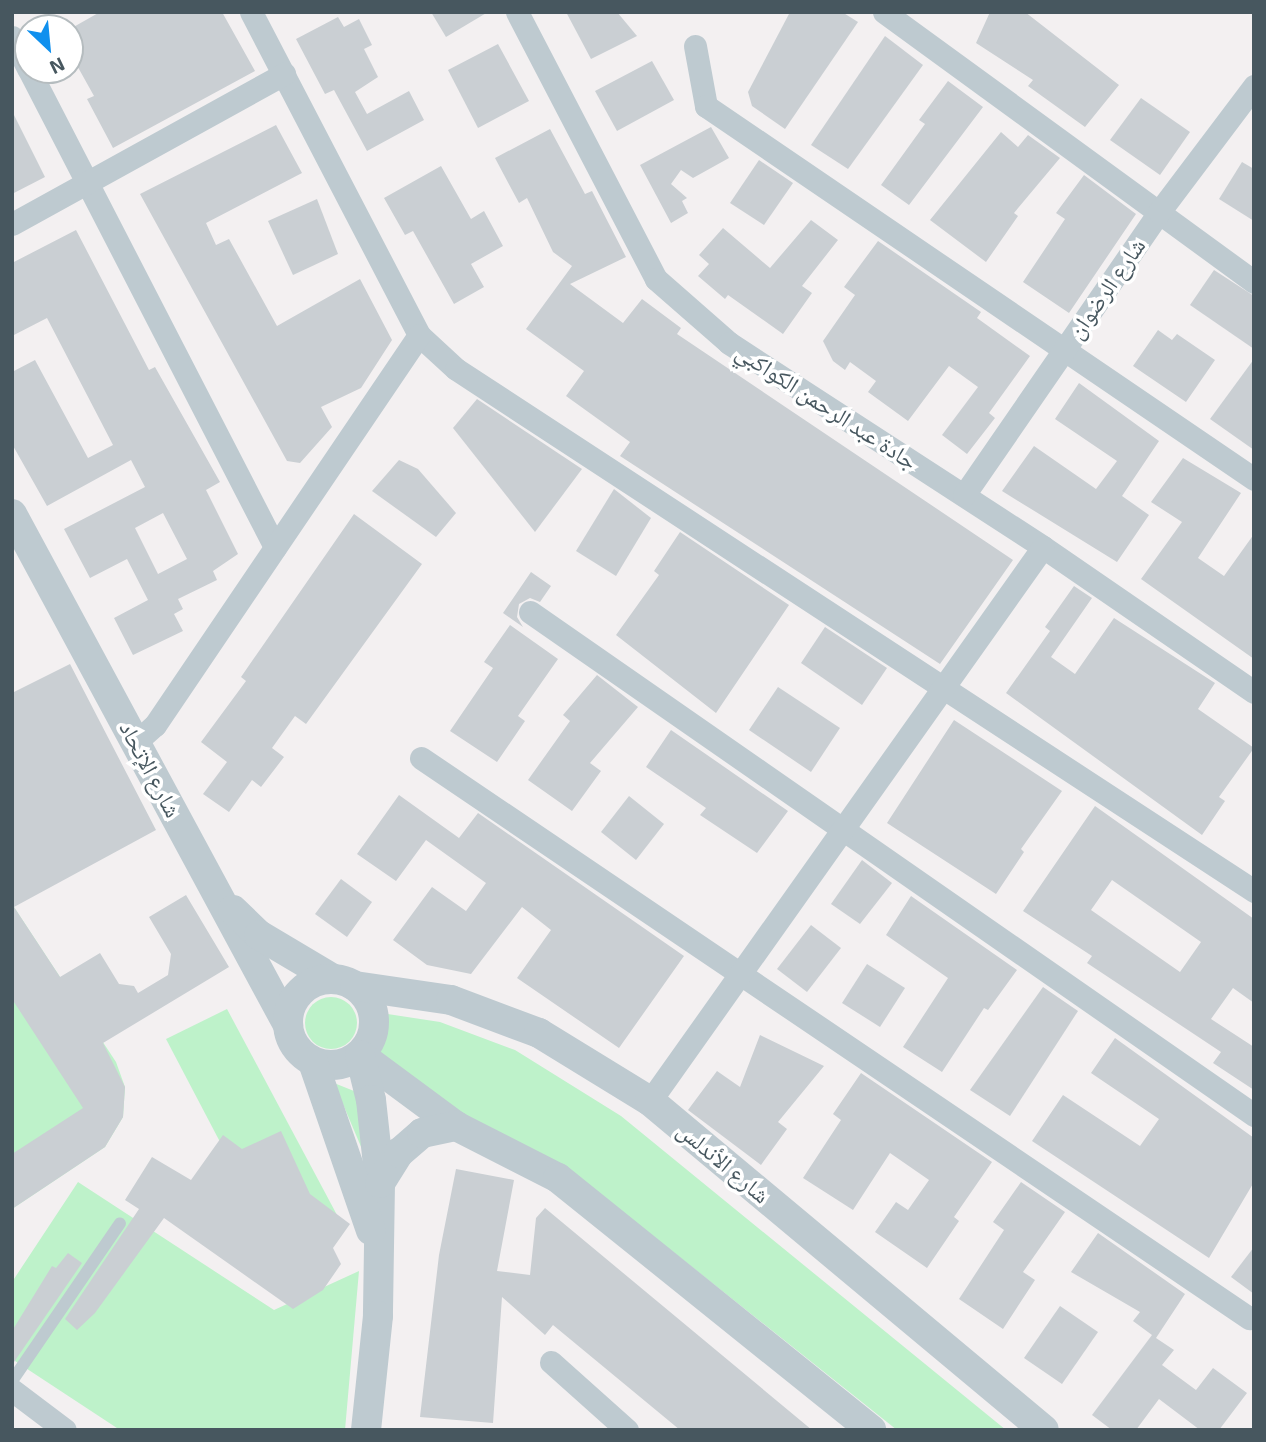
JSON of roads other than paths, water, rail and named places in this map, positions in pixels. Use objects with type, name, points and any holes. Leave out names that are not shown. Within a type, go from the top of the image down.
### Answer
[{"type":"street","points":[[251,12],[419,335],[456,369],[1254,891]]},
{"type":"street","name":"جادة عبد الرحمن الكواكبي","points":[[517,12],[656,279],[729,343],[1043,547],[1254,692]]},
{"type":"street","points":[[884,12],[1254,282]]},
{"type":"street","points":[[695,46],[706,106],[1062,351],[1254,478]]},
{"type":"street","points":[[12,224],[284,74]]},
{"type":"street","points":[[37,84],[275,547]]},
{"type":"street","name":"شارع الرضوان","points":[[964,495],[1159,212],[1254,86]]},
{"type":"street","points":[[137,741],[155,725],[419,335]]},
{"type":"street","name":"شارع الإتحاد","points":[[12,514],[137,741],[288,1026]]},
{"type":"street","points":[[650,1101],[1043,547]]},
{"type":"street","points":[[530,612],[1254,1115]]},
{"type":"street","points":[[421,758],[1249,1318]]},
{"type":"street","name":"شارع الأندلس","points":[[215,891],[259,935],[344,982],[451,1000],[539,1033],[650,1101],[1044,1430]]},
{"type":"street","points":[[313,1062],[332,1066],[360,1055],[374,1033],[372,1006],[344,982],[320,980],[297,995],[288,1026],[295,1046],[313,1062],[380,1253]]},
{"type":"street","points":[[360,1055],[456,1126],[558,1178],[871,1430]]},
{"type":"street","points":[[360,1055],[371,1100],[380,1183],[380,1253],[366,1430]]},
{"type":"street","points":[[380,1183],[399,1153],[422,1133],[456,1126]]},
{"type":"street","points":[[551,1362],[627,1430]]},
{"type":"street","points":[[12,1390],[65,1430]]},
{"type":"lane","points":[[12,1381],[120,1223]]}]
